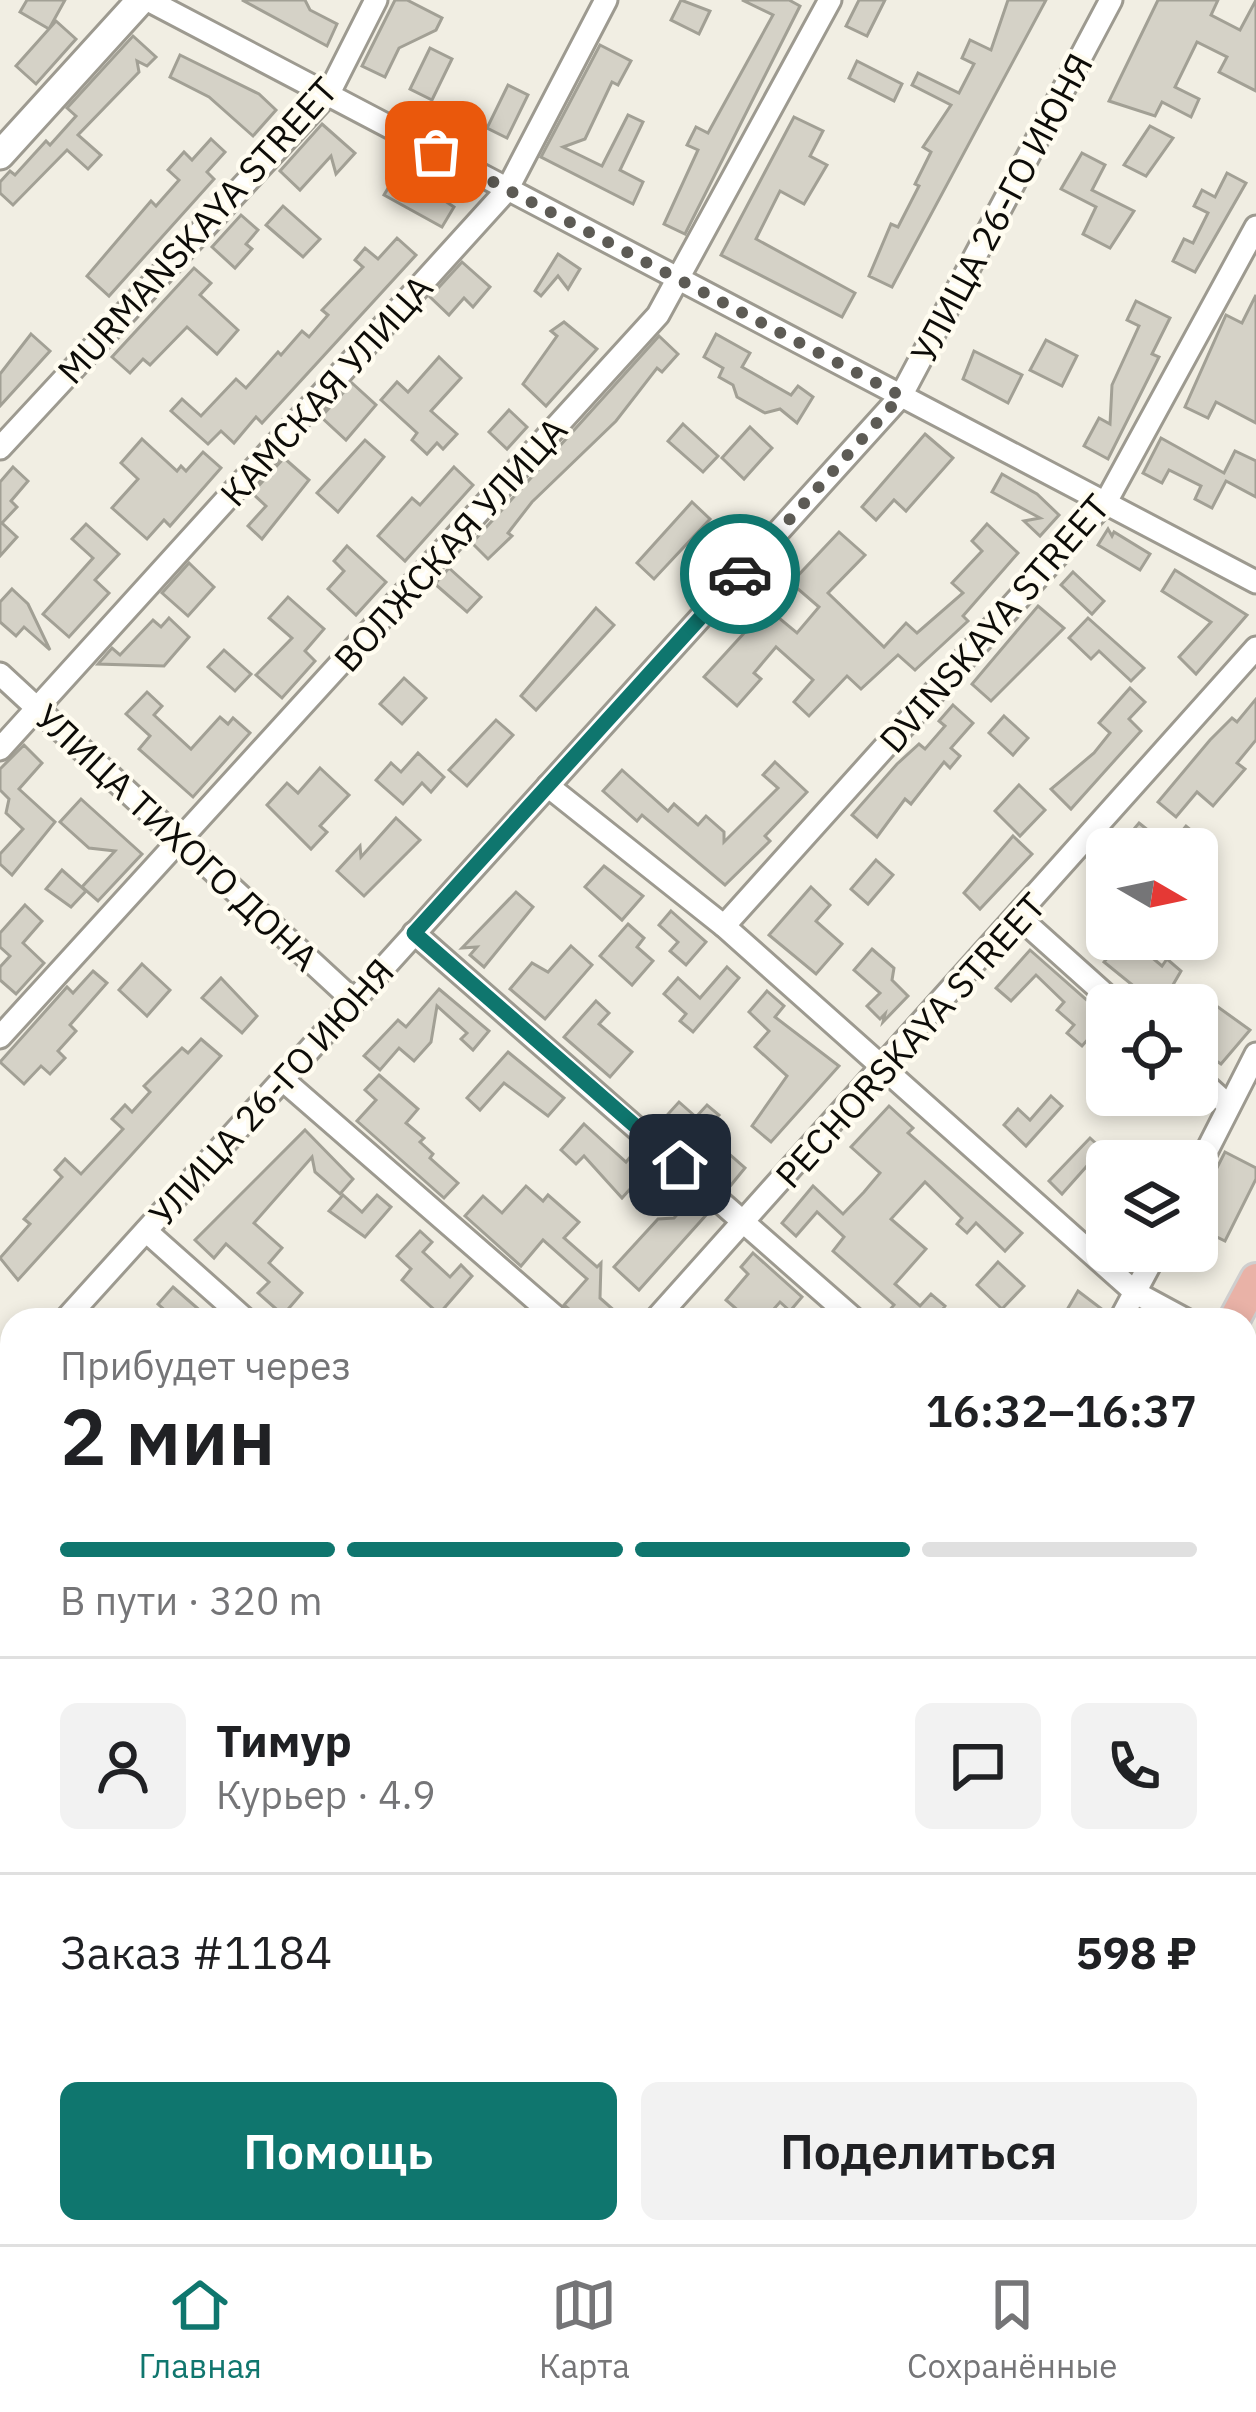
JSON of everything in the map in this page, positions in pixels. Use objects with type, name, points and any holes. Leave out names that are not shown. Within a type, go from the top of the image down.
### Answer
[{"type":"main road","points":[[1240,1308],[1256,1279]]},
{"type":"street","points":[[0,155],[145,0],[1256,582]]},
{"type":"street","name":"MURMANSKAYA STREET","points":[[0,448],[329,93],[376,0]]},
{"type":"street","name":"КАМСКАЯ УЛИЦА","points":[[0,748],[507,190],[605,0]]},
{"type":"street","name":"ВОЛЖСКАЯ УЛИЦА","points":[[0,1037],[658,315],[830,0]]},
{"type":"street","name":"УЛИЦА 26-ГО ИЮНЯ","points":[[75,1308],[901,396],[1111,0]]},
{"type":"street","name":"DVINSKAYA STREET","points":[[724,926],[1107,500],[1256,227]]},
{"type":"street","name":"PECHORSKAYA STREET","points":[[666,1308],[1256,648]]},
{"type":"street","name":"УЛИЦА ТИХОГО ДОНА","points":[[0,674],[353,1001]]},
{"type":"street","points":[[548,786],[724,926],[1136,1293],[1164,1308]]},
{"type":"street","points":[[1019,918],[1093,984]]},
{"type":"street","points":[[414,933],[842,1308]]},
{"type":"street","points":[[1212,1140],[1256,1054]]},
{"type":"street","points":[[282,1079],[545,1308]]},
{"type":"street","points":[[1218,1096],[1229,1106]]},
{"type":"street","points":[[146,1231],[233,1308]]},
{"type":"street","points":[[1127,1308],[1146,1272]]},
{"type":"building","points":[[27,0],[65,0],[49,29],[20,12]]},
{"type":"building","points":[[242,0],[305,0],[310,10],[337,24],[327,46]]},
{"type":"building","points":[[395,0],[407,0],[442,18],[436,30],[399,48],[385,77],[362,66]]},
{"type":"building","points":[[681,0],[710,11],[699,34],[671,20]]},
{"type":"building","points":[[742,0],[789,0],[800,6],[685,234],[664,224],[698,150],[687,145],[696,127],[708,133],[773,15]]},
{"type":"building","points":[[859,0],[885,0],[867,36],[846,26]]},
{"type":"building","points":[[1008,0],[1046,0],[892,287],[869,276],[891,224],[898,227],[919,186],[915,184],[931,152],[923,147],[951,105],[912,85],[918,73],[959,93],[974,64],[962,58],[970,40],[991,50]]},
{"type":"building","points":[[1158,0],[1218,0],[1211,15],[1240,30],[1256,0],[1256,91],[1219,72],[1227,57],[1197,42],[1175,87],[1199,99],[1191,117],[1162,102],[1155,116],[1109,101]]},
{"type":"building","points":[[56,21],[76,39],[36,84],[16,66]]},
{"type":"building","points":[[133,36],[156,57],[147,66],[137,61],[139,72],[78,135],[101,155],[88,169],[67,150],[13,205],[0,193],[0,182],[10,171],[15,175],[46,141],[50,145],[76,116],[67,108]]},
{"type":"building","points":[[600,45],[631,61],[618,85],[612,82],[585,139],[563,147],[602,166],[628,115],[643,122],[620,170],[643,182],[633,204],[541,157]]},
{"type":"building","points":[[430,48],[452,59],[432,100],[410,89]]},
{"type":"building","points":[[180,55],[259,94],[276,110],[253,136],[209,97],[170,77]]},
{"type":"building","points":[[857,61],[902,84],[894,101],[849,78]]},
{"type":"building","points":[[508,85],[528,95],[507,138],[487,128]]},
{"type":"building","points":[[794,117],[823,131],[810,156],[827,165],[804,204],[780,191],[756,239],[855,293],[842,317],[721,255]]},
{"type":"building","points":[[322,124],[355,153],[336,174],[331,156],[300,190],[280,171]]},
{"type":"building","points":[[1150,126],[1173,138],[1146,176],[1124,165]]},
{"type":"building","points":[[211,139],[225,152],[207,172],[214,179],[109,296],[87,276],[151,201],[156,206],[179,180],[168,170],[184,152],[192,160]]},
{"type":"building","points":[[1082,153],[1105,165],[1092,190],[1134,211],[1110,248],[1083,234],[1096,207],[1061,189]]},
{"type":"building","points":[[399,170],[454,207],[442,227],[384,195]]},
{"type":"building","points":[[1227,173],[1246,183],[1195,272],[1173,261],[1184,239],[1193,243],[1208,213],[1194,206],[1202,190],[1215,197]]},
{"type":"building","points":[[283,206],[320,239],[303,257],[266,225]]},
{"type":"building","points":[[241,215],[258,230],[246,244],[252,249],[235,268],[212,247]]},
{"type":"building","points":[[397,238],[416,255],[262,423],[256,417],[234,443],[221,431],[208,444],[171,411],[182,399],[201,416],[236,379],[246,388],[278,352],[281,355],[302,331],[309,337],[328,315],[322,310],[363,267],[355,260],[365,248],[378,259]]},
{"type":"building","points":[[558,254],[580,269],[568,289],[558,276],[541,296],[535,291]]},
{"type":"building","points":[[462,262],[490,287],[473,307],[464,298],[449,315],[430,297]]},
{"type":"building","points":[[194,268],[211,283],[200,295],[238,330],[217,354],[187,327],[150,365],[143,359],[130,373],[112,357]]},
{"type":"building","points":[[1256,295],[1256,423],[1216,402],[1208,418],[1185,407],[1226,315],[1242,323]]},
{"type":"building","points":[[1136,301],[1170,318],[1152,354],[1159,357],[1108,459],[1084,446],[1099,418],[1110,424],[1112,385],[1139,326],[1127,320]]},
{"type":"building","points":[[564,322],[597,349],[546,406],[523,384],[557,336],[551,331]]},
{"type":"building","points":[[31,334],[50,351],[0,406],[0,374]]},
{"type":"building","points":[[716,334],[750,353],[742,367],[791,395],[798,386],[813,397],[797,423],[780,409],[765,413],[737,397],[733,385],[719,377],[723,368],[704,357]]},
{"type":"building","points":[[659,336],[678,354],[662,372],[657,368],[616,421],[532,502],[508,533],[512,536],[488,559],[472,543]]},
{"type":"building","points":[[1046,340],[1077,356],[1062,386],[1030,370]]},
{"type":"building","points":[[974,351],[1022,375],[1008,403],[963,379]]},
{"type":"building","points":[[439,357],[461,378],[431,411],[457,434],[443,449],[437,443],[427,454],[412,440],[417,433],[381,400],[397,382],[408,392]]},
{"type":"building","points":[[352,383],[376,405],[346,440],[321,417]]},
{"type":"building","points":[[509,410],[527,427],[507,449],[489,432]]},
{"type":"building","points":[[683,424],[718,456],[703,472],[668,441]]},
{"type":"building","points":[[750,427],[772,448],[744,479],[722,458]]},
{"type":"building","points":[[925,434],[953,458],[906,511],[894,500],[876,520],[862,507]]},
{"type":"building","points":[[1161,438],[1224,473],[1235,451],[1256,461],[1256,497],[1226,481],[1212,508],[1195,499],[1201,486],[1169,470],[1162,483],[1143,473]]},
{"type":"building","points":[[142,439],[177,471],[181,466],[186,471],[203,452],[221,468],[170,526],[164,520],[147,539],[112,508],[138,479],[121,463]]},
{"type":"building","points":[[365,440],[384,457],[338,512],[317,493]]},
{"type":"building","points":[[284,458],[309,480],[262,539],[248,526],[266,506],[252,493]]},
{"type":"building","points":[[13,467],[28,481],[11,501],[17,507],[2,523],[17,537],[0,556],[0,482]]},
{"type":"building","points":[[454,467],[473,485],[405,561],[378,536],[412,498],[420,505]]},
{"type":"building","points":[[1002,474],[1037,494],[1059,515],[1040,536],[1024,521],[1040,518],[992,492]]},
{"type":"building","points":[[692,502],[710,519],[654,579],[637,563]]},
{"type":"building","points":[[86,524],[119,554],[95,580],[109,593],[69,637],[43,614],[93,558],[72,539]]},
{"type":"building","points":[[987,524],[1018,553],[963,616],[968,621],[915,670],[898,655],[861,689],[847,676],[809,716],[794,702],[813,680],[776,647],[754,673],[761,679],[737,706],[704,677],[767,608],[797,633],[819,607],[791,583],[839,532],[865,555],[828,593],[884,647],[906,623],[917,633],[963,593],[952,583],[982,551],[972,541]]},
{"type":"building","points":[[1108,529],[1112,536],[1114,532],[1150,554],[1140,570],[1098,545]]},
{"type":"building","points":[[347,546],[386,582],[356,615],[328,589],[344,571],[334,561]]},
{"type":"building","points":[[189,563],[214,587],[188,616],[162,593]]},
{"type":"building","points":[[449,568],[481,597],[467,612],[435,584]]},
{"type":"building","points":[[1175,570],[1247,615],[1196,674],[1179,657],[1211,622],[1162,591]]},
{"type":"building","points":[[1073,572],[1104,601],[1092,614],[1061,585]]},
{"type":"building","points":[[12,589],[28,604],[50,650],[24,627],[16,636],[0,622],[0,602]]},
{"type":"building","points":[[288,597],[324,629],[305,651],[315,661],[282,698],[256,675],[292,638],[269,618]]},
{"type":"building","points":[[1038,606],[1064,628],[991,701],[972,684]]},
{"type":"building","points":[[596,608],[614,625],[536,710],[521,696]]},
{"type":"building","points":[[169,618],[189,637],[164,666],[98,664],[112,648],[120,655],[153,620],[161,627]]},
{"type":"building","points":[[1088,618],[1144,668],[1131,681],[1099,651],[1091,659],[1069,638]]},
{"type":"building","points":[[224,650],[251,674],[235,691],[208,667]]},
{"type":"building","points":[[404,678],[426,698],[402,724],[380,704]]},
{"type":"building","points":[[1130,688],[1145,702],[1129,719],[1141,731],[1071,809],[1051,789],[1110,733],[1099,723]]},
{"type":"building","points":[[147,692],[162,706],[154,715],[191,749],[220,717],[228,724],[233,718],[250,733],[193,797],[139,749],[150,736],[126,714]]},
{"type":"building","points":[[1256,699],[1256,740],[1237,763],[1245,769],[1213,806],[1197,792],[1176,817],[1158,802],[1210,740],[1232,718],[1237,722]]},
{"type":"building","points":[[953,705],[973,723],[951,748],[960,756],[950,768],[944,762],[911,804],[905,799],[877,837],[852,815],[919,744],[925,749],[945,726],[939,721]]},
{"type":"building","points":[[1004,716],[1028,738],[1013,755],[989,733]]},
{"type":"building","points":[[496,720],[513,735],[467,786],[449,770]]},
{"type":"building","points":[[24,745],[42,763],[19,789],[55,822],[12,875],[0,864],[0,854],[23,829],[6,813],[9,799],[0,790],[0,769]]},
{"type":"building","points":[[418,753],[444,777],[431,792],[422,783],[403,804],[376,780],[391,763],[401,772]]},
{"type":"building","points":[[775,762],[807,792],[765,836],[770,841],[725,885],[642,815],[637,821],[603,791],[622,770],[668,811],[674,804],[698,825],[706,816],[724,832],[724,842],[778,788],[763,775]]},
{"type":"building","points":[[320,768],[349,795],[320,826],[327,832],[311,849],[267,805],[287,783],[298,793]]},
{"type":"building","points":[[1019,785],[1045,810],[1020,836],[995,811]]},
{"type":"building","points":[[81,799],[142,854],[98,901],[82,887],[115,851],[89,848],[60,822]]},
{"type":"building","points":[[396,818],[420,840],[364,896],[337,871],[360,846],[361,857]]},
{"type":"building","points":[[1013,836],[1032,854],[980,909],[964,893]]},
{"type":"building","points":[[876,860],[893,875],[868,904],[851,889]]},
{"type":"building","points":[[604,866],[643,896],[622,920],[585,887]]},
{"type":"building","points":[[62,870],[86,891],[71,907],[46,889]]},
{"type":"building","points":[[811,887],[830,905],[816,921],[842,944],[816,974],[769,935]]},
{"type":"building","points":[[516,892],[533,907],[484,967],[470,955],[477,947],[462,948]]},
{"type":"building","points":[[25,905],[42,921],[23,943],[44,963],[16,994],[0,980],[0,967],[10,956],[0,947],[0,933]]},
{"type":"building","points":[[671,911],[706,942],[686,965],[670,951],[678,942],[659,925]]},
{"type":"building","points":[[628,924],[644,938],[637,947],[653,961],[632,985],[600,956]]},
{"type":"building","points":[[571,946],[592,965],[545,1019],[510,989],[532,963],[548,972]]},
{"type":"building","points":[[872,949],[894,968],[892,980],[908,996],[883,1022],[885,1014],[880,1019],[867,1006],[880,993],[854,970]]},
{"type":"building","points":[[1030,950],[1086,999],[1086,1042],[1082,1046],[1067,1033],[1074,1025],[1057,1010],[1064,1002],[1036,975],[1011,1001],[996,988]]},
{"type":"building","points":[[1155,960],[1162,966],[1168,960],[1181,971],[1173,984],[1131,984],[1104,962]]},
{"type":"building","points":[[142,964],[170,990],[147,1016],[119,990]]},
{"type":"building","points":[[727,967],[739,978],[693,1032],[680,1021],[686,1014],[664,994],[678,978],[700,998]]},
{"type":"building","points":[[93,971],[107,983],[70,1025],[76,1031],[58,1051],[65,1058],[50,1074],[41,1066],[24,1084],[0,1062],[67,987],[73,993]]},
{"type":"building","points":[[221,978],[257,1016],[242,1033],[202,998]]},
{"type":"building","points":[[439,989],[489,1031],[473,1050],[461,1039],[467,1033],[437,1006],[431,1042],[414,1061],[399,1048],[380,1070],[364,1056],[398,1020],[406,1027]]},
{"type":"building","points":[[767,991],[784,1006],[775,1017],[839,1066],[771,1142],[752,1126],[787,1076],[755,1047],[769,1031],[749,1012]]},
{"type":"building","points":[[596,1001],[609,1013],[599,1024],[632,1052],[610,1077],[564,1037]]},
{"type":"building","points":[[1218,1007],[1250,1030],[1218,1062]]},
{"type":"building","points":[[201,1039],[221,1056],[18,1280],[0,1258],[30,1224],[24,1219],[62,1177],[55,1170],[65,1159],[81,1174],[123,1129],[112,1119],[125,1105],[132,1112],[150,1092],[144,1086],[182,1048],[188,1053]]},
{"type":"building","points":[[508,1052],[564,1098],[548,1116],[504,1083],[480,1110],[467,1098]]},
{"type":"building","points":[[379,1075],[418,1109],[406,1123],[424,1138],[420,1142],[433,1154],[430,1158],[458,1183],[444,1198],[357,1121],[376,1100],[365,1090]]},
{"type":"building","points":[[1051,1096],[1062,1106],[1026,1146],[1004,1125],[1018,1109],[1030,1120]]},
{"type":"building","points":[[679,1102],[696,1117],[707,1105],[719,1115],[712,1122],[719,1145],[745,1168],[731,1185],[659,1124]]},
{"type":"building","points":[[889,1106],[913,1128],[908,1133],[1022,1233],[1005,1251],[976,1223],[967,1233],[957,1224],[962,1218],[925,1182],[891,1219],[926,1249],[895,1284],[920,1306],[931,1294],[945,1306],[891,1308],[894,1305],[833,1251],[844,1237],[817,1212],[796,1236],[782,1223],[813,1186],[843,1214],[864,1192],[880,1173],[851,1147]]},
{"type":"building","points":[[584,1124],[626,1162],[632,1155],[648,1169],[622,1198],[584,1156],[576,1164],[561,1150]]},
{"type":"building","points":[[305,1130],[353,1179],[340,1194],[315,1172],[312,1157],[254,1223],[282,1248],[269,1263],[302,1293],[289,1308],[275,1308],[258,1293],[269,1282],[226,1244],[214,1258],[195,1240]]},
{"type":"building","points":[[1086,1142],[1086,1167],[1062,1194],[1049,1181]]},
{"type":"building","points":[[1225,1152],[1256,1168],[1256,1179],[1225,1241],[1218,1238],[1218,1166]]},
{"type":"building","points":[[526,1186],[543,1201],[548,1195],[579,1222],[564,1238],[597,1267],[601,1263],[600,1298],[611,1308],[568,1308],[564,1305],[587,1279],[543,1240],[521,1266],[465,1216],[483,1196],[502,1213]]},
{"type":"building","points":[[343,1195],[362,1212],[377,1195],[391,1207],[365,1237],[329,1211]]},
{"type":"building","points":[[691,1199],[707,1214],[639,1290],[614,1267],[658,1219],[674,1218]]},
{"type":"building","points":[[420,1231],[432,1242],[423,1252],[450,1277],[461,1265],[472,1276],[444,1308],[432,1308],[402,1280],[411,1269],[397,1256]]},
{"type":"building","points":[[753,1253],[802,1297],[793,1308],[780,1302],[775,1308],[735,1308],[726,1300],[748,1274],[741,1267]]},
{"type":"building","points":[[998,1262],[1024,1286],[1001,1308],[977,1285]]},
{"type":"building","points":[[173,1287],[197,1308],[162,1308],[158,1304]]},
{"type":"building","points":[[1078,1291],[1100,1308],[1068,1308]]},
{"type":"way so far","points":[[436,152],[901,396],[740,574]]},
{"type":"route","points":[[680,1165],[414,933],[740,574]]}]
